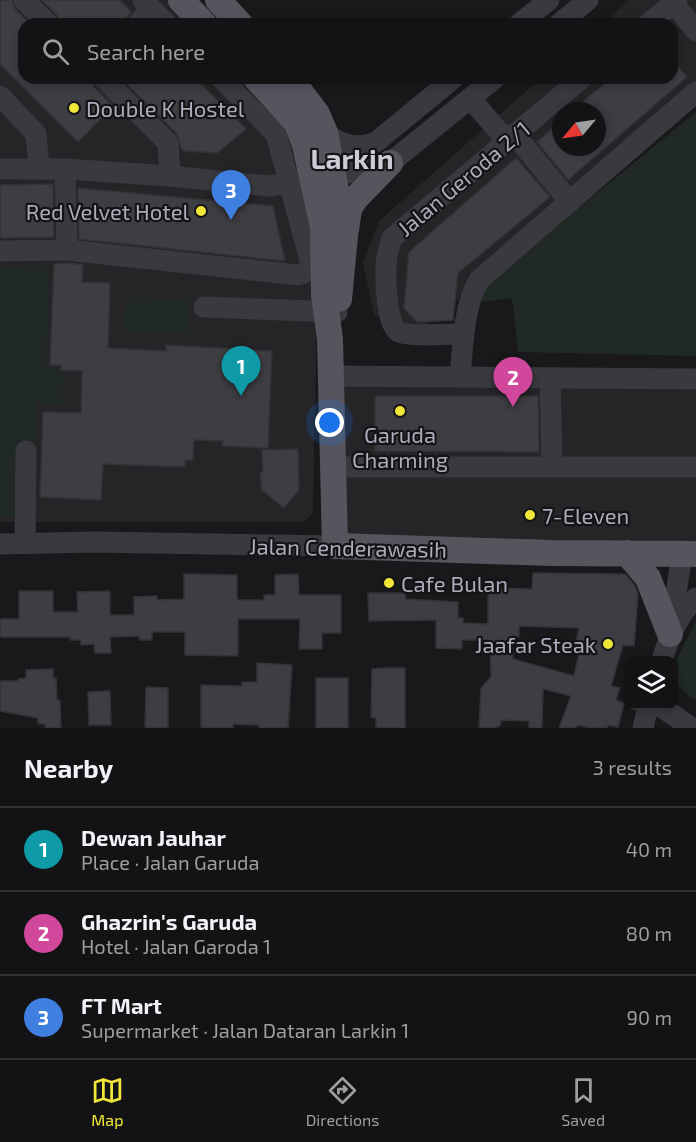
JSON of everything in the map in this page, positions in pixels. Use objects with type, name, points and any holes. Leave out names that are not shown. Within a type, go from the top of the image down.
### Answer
[{"type":"main road","points":[[181,0],[198,18]]},
{"type":"main road","points":[[218,0],[234,18]]},
{"type":"main road","points":[[261,84],[297,123],[305,145],[322,227],[332,312],[330,339],[335,546]]},
{"type":"main road","points":[[294,84],[317,114],[325,133],[311,180],[345,236]]},
{"type":"main road","points":[[332,312],[340,297],[349,209],[355,199],[390,163]]},
{"type":"main road","name":"Jalan Cenderawasih","points":[[335,546],[689,554]]},
{"type":"main road","points":[[627,553],[648,578],[670,634]]},
{"type":"street","points":[[24,0],[42,18]]},
{"type":"street","points":[[526,14],[549,0]]},
{"type":"street","points":[[566,18],[588,0]]},
{"type":"street","points":[[655,18],[674,1],[696,31]]},
{"type":"street","points":[[140,18],[148,4],[161,18]]},
{"type":"street","points":[[109,84],[168,143],[170,176]]},
{"type":"street","points":[[0,251],[67,250],[298,276],[307,272],[310,268],[311,180],[276,134],[227,84]]},
{"type":"street","points":[[325,133],[347,146],[370,145],[440,84]]},
{"type":"street","points":[[444,84],[463,104],[510,137],[570,202]]},
{"type":"street","points":[[0,169],[65,169],[269,186],[311,180],[390,163],[488,84]]},
{"type":"street","name":"Jalan Geroda 2/1","points":[[464,334],[409,334],[398,332],[393,327],[388,313],[387,256],[392,238],[575,84]]},
{"type":"street","points":[[460,377],[464,334],[473,290],[479,280],[696,92]]},
{"type":"street","points":[[0,96],[36,134],[39,169]]},
{"type":"street","points":[[65,169],[67,250]]},
{"type":"street","points":[[204,307],[332,312]]},
{"type":"street","points":[[331,376],[696,379]]},
{"type":"street","points":[[550,378],[552,466]]},
{"type":"street","points":[[25,543],[26,452]]},
{"type":"street","points":[[333,467],[696,467]]},
{"type":"street","name":"Jalan Cenderawasih","points":[[0,544],[94,542],[335,546]]},
{"type":"street","points":[[663,656],[689,554]]},
{"type":"street","points":[[670,634],[696,598]]},
{"type":"street","points":[[644,728],[647,710]]},
{"type":"street","points":[[667,710],[692,728]]},
{"type":"shaded area","points":[[0,0],[171,0],[188,18],[18,18],[18,84],[249,84],[291,129],[318,249],[313,513],[304,522],[0,522]]},
{"type":"shaded area","points":[[629,0],[696,0],[696,105],[422,329],[374,315],[363,262],[379,221],[534,84],[678,84],[678,18],[609,18]]},
{"type":"shaded area","points":[[696,112],[696,356],[518,352],[512,298],[482,302],[483,286]]},
{"type":"shaded area","points":[[49,265],[47,367],[58,369],[57,374],[64,374],[62,404],[36,402],[33,518],[0,516],[0,267]]},
{"type":"shaded area","points":[[126,297],[189,300],[188,333],[125,331]]},
{"type":"shaded area","points":[[341,382],[696,385],[696,545],[344,538]]},
{"type":"shaded area","points":[[696,621],[696,700],[678,685],[678,656]]},
{"type":"building","points":[[0,0],[12,0],[15,9],[24,18],[18,18],[18,82],[0,64]]},
{"type":"building","points":[[42,0],[120,0],[131,12],[126,18],[58,18]]},
{"type":"building","points":[[678,67],[687,77],[606,147],[606,102],[583,102],[604,84],[678,84]]},
{"type":"building","points":[[20,84],[93,84],[113,106],[78,142]]},
{"type":"building","points":[[127,84],[201,84],[246,129],[217,153],[185,151],[181,148],[177,134]]},
{"type":"building","points":[[552,129],[552,156],[596,156],[568,180],[537,142]]},
{"type":"building","points":[[516,158],[550,197],[458,273],[453,320],[417,322],[404,308],[409,252]]},
{"type":"building","points":[[53,184],[54,237],[0,238],[0,185]]},
{"type":"building","points":[[78,188],[273,206],[285,261],[79,239]]},
{"type":"building","points":[[54,264],[83,265],[82,282],[110,283],[108,348],[166,351],[166,345],[272,351],[268,448],[222,446],[223,441],[194,440],[193,460],[185,460],[185,467],[103,464],[101,500],[40,497],[43,412],[81,413],[82,371],[61,370],[61,365],[50,365]]},
{"type":"building","points":[[375,396],[538,396],[539,452],[375,451]]},
{"type":"building","points":[[298,449],[299,490],[284,508],[262,490],[260,473],[263,472],[262,450]]},
{"type":"building","points":[[533,573],[625,574],[635,586],[638,594],[634,646],[623,645],[611,686],[620,688],[616,700],[624,703],[618,727],[608,725],[607,728],[591,728],[577,725],[576,728],[559,728],[571,696],[543,689],[542,728],[529,728],[529,721],[501,720],[497,728],[479,728],[481,688],[491,677],[490,643],[487,643],[487,640],[462,640],[462,649],[436,648],[436,620],[369,621],[368,593],[405,593],[406,599],[458,602],[458,618],[463,618],[463,623],[488,624],[488,588],[532,589]],"holes":[[[519,626],[579,628],[576,642],[581,645],[574,676],[513,659],[512,637],[519,637]]]},
{"type":"building","points":[[184,574],[237,575],[237,600],[264,600],[264,595],[275,595],[275,575],[298,574],[299,595],[341,595],[341,633],[322,633],[322,649],[299,649],[300,619],[238,619],[238,656],[185,655],[185,632],[152,632],[152,640],[139,640],[139,636],[110,637],[111,653],[95,653],[94,644],[81,645],[81,640],[70,640],[70,637],[0,637],[0,619],[19,619],[19,591],[53,591],[53,612],[78,612],[77,592],[110,591],[110,615],[134,615],[134,597],[157,596],[157,600],[184,599]]},
{"type":"building","points":[[257,663],[292,665],[288,728],[259,728],[259,725],[233,724],[233,728],[201,728],[201,685],[242,686],[242,682],[257,682]]},
{"type":"building","points":[[405,668],[405,728],[376,728],[376,718],[371,717],[372,669]]},
{"type":"building","points":[[53,669],[53,678],[56,678],[57,700],[60,700],[61,728],[45,728],[45,724],[38,724],[38,718],[0,711],[0,681],[18,681],[18,679],[26,678],[26,670]]},
{"type":"building","points":[[316,678],[348,678],[348,728],[316,728]]},
{"type":"building","points":[[146,687],[168,688],[168,728],[145,728]]},
{"type":"building","points":[[110,691],[111,725],[89,725],[88,692]]},
{"type":"place","name":"Double K Hostel","points":[[74,108]]},
{"type":"place","name":"Red Velvet Hotel","points":[[201,211]]},
{"type":"place","name":"FT Mart","points":[[231,220]]},
{"type":"place","name":"Dewan Jauhar","points":[[241,396]]},
{"type":"place","name":"Ghazrin's Garuda","points":[[513,407]]},
{"type":"place","name":"Garuda Charming","points":[[400,411]]},
{"type":"place","name":"7-Eleven","points":[[530,515]]},
{"type":"place","name":"Cafe Bulan","points":[[389,583]]},
{"type":"place","name":"Jaafar Steak","points":[[608,644]]},
{"type":"district","name":"Larkin","points":[[352,158]]}]
